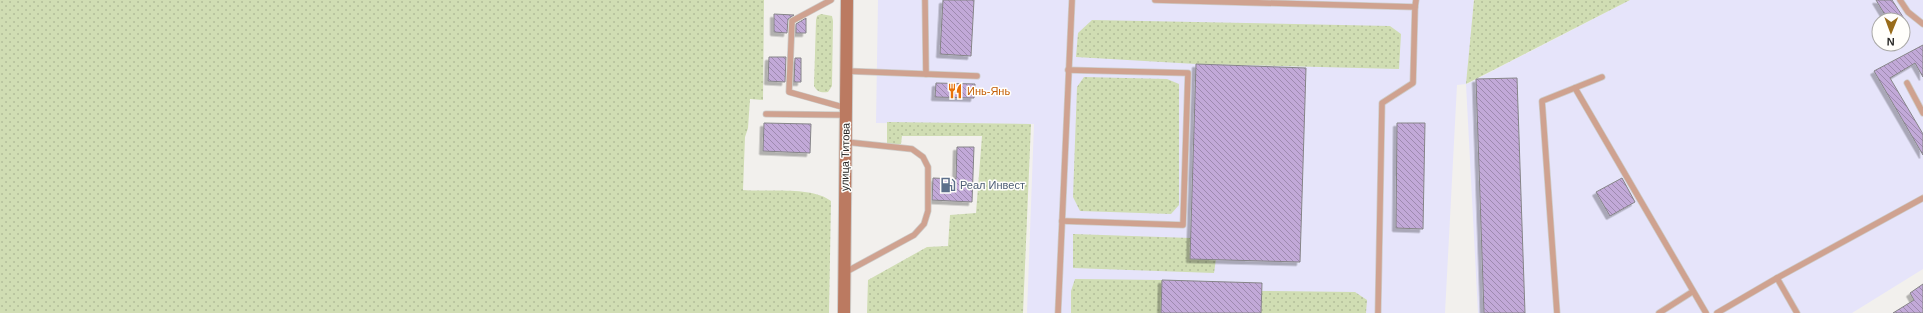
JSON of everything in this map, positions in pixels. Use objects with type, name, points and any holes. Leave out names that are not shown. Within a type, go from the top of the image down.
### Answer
[{"type":"main road","name":"улица Титова","points":[[844,313],[847,0]]},
{"type":"lane","points":[[831,0],[792,21],[789,92],[846,112]]},
{"type":"lane","points":[[925,0],[926,74]]},
{"type":"lane","points":[[1058,313],[1072,0]]},
{"type":"lane","points":[[1155,0],[1415,7]]},
{"type":"lane","points":[[1378,313],[1382,103],[1413,82],[1416,0]]},
{"type":"lane","points":[[1900,0],[1908,12],[1923,24]]},
{"type":"lane","points":[[1062,221],[1183,225],[1188,73],[1068,70]]},
{"type":"lane","points":[[846,71],[978,76]]},
{"type":"lane","points":[[1557,313],[1542,101],[1602,76]]},
{"type":"lane","points":[[1907,83],[1923,113]]},
{"type":"lane","points":[[1575,88],[1692,292],[1706,313]]},
{"type":"lane","points":[[766,114],[846,112]]},
{"type":"lane","points":[[844,273],[914,235],[924,224],[928,211],[928,167],[923,157],[912,149],[846,142]]},
{"type":"lane","points":[[1717,313],[1777,278],[1923,198]]},
{"type":"lane","points":[[1777,278],[1797,313]]},
{"type":"lane","points":[[1659,313],[1692,292]]},
{"type":"shaded area","points":[[878,0],[1474,0],[1467,84],[1630,0],[1923,0],[1923,269],[1852,313],[1478,313],[1466,84],[1457,85],[1445,313],[1027,313],[1034,124],[876,123]]},
{"type":"green space","points":[[0,0],[764,0],[763,100],[750,99],[748,128],[745,137],[743,190],[801,191],[823,196],[831,201],[829,313],[0,313]]},
{"type":"green space","points":[[1474,0],[1630,0],[1466,84]]},
{"type":"green space","points":[[821,14],[832,16],[833,21],[832,86],[828,92],[818,91],[814,86],[816,20],[817,16]]},
{"type":"green space","points":[[1092,20],[1390,26],[1401,34],[1399,69],[1196,64],[1076,57],[1078,33]]},
{"type":"green space","points":[[1084,77],[1167,79],[1179,84],[1179,205],[1171,214],[1080,211],[1073,197],[1077,87]]},
{"type":"green space","points":[[887,122],[1031,124],[1023,313],[867,313],[868,280],[927,247],[948,246],[950,215],[976,213],[982,136],[902,136],[901,144],[887,144]]},
{"type":"green space","points":[[1073,234],[1191,238],[1216,259],[1214,273],[1073,268]]},
{"type":"green space","points":[[1075,279],[1162,280],[1161,313],[1071,313],[1071,291]]},
{"type":"green space","points":[[1262,291],[1355,292],[1367,300],[1366,313],[1261,313]]},
{"type":"building","points":[[943,0],[974,0],[971,56],[940,54]]},
{"type":"building","points":[[1876,0],[1892,0],[1900,12],[1883,12]]},
{"type":"building","points":[[774,14],[794,15],[788,19],[787,33],[774,32]]},
{"type":"building","points":[[806,18],[806,33],[796,33],[796,24]]},
{"type":"building","points":[[1923,45],[1923,77],[1915,63],[1890,78],[1923,134],[1923,155],[1874,71]]},
{"type":"building","points":[[769,57],[786,57],[785,82],[768,81]]},
{"type":"building","points":[[795,58],[801,58],[801,82],[794,82]]},
{"type":"building","points":[[1196,64],[1306,68],[1300,262],[1190,259]]},
{"type":"building","points":[[1517,78],[1525,313],[1484,313],[1476,79]]},
{"type":"building","name":"Инь-Янь","points":[[936,83],[975,84],[974,98],[935,97]]},
{"type":"building","points":[[764,123],[811,124],[810,153],[763,151]]},
{"type":"building","points":[[1397,123],[1425,123],[1423,229],[1396,228]]},
{"type":"building","points":[[957,147],[974,147],[972,202],[932,200],[933,178],[956,179]]},
{"type":"building","points":[[1622,178],[1635,202],[1610,216],[1596,192]]},
{"type":"building","points":[[1162,280],[1262,283],[1261,313],[1161,313]]},
{"type":"building","points":[[1923,284],[1923,313],[1893,313],[1914,300],[1910,293]]},
{"type":"place","name":"Инь-Янь","points":[[955,91]]},
{"type":"place","name":"Реал Инвест","points":[[948,185]]}]
